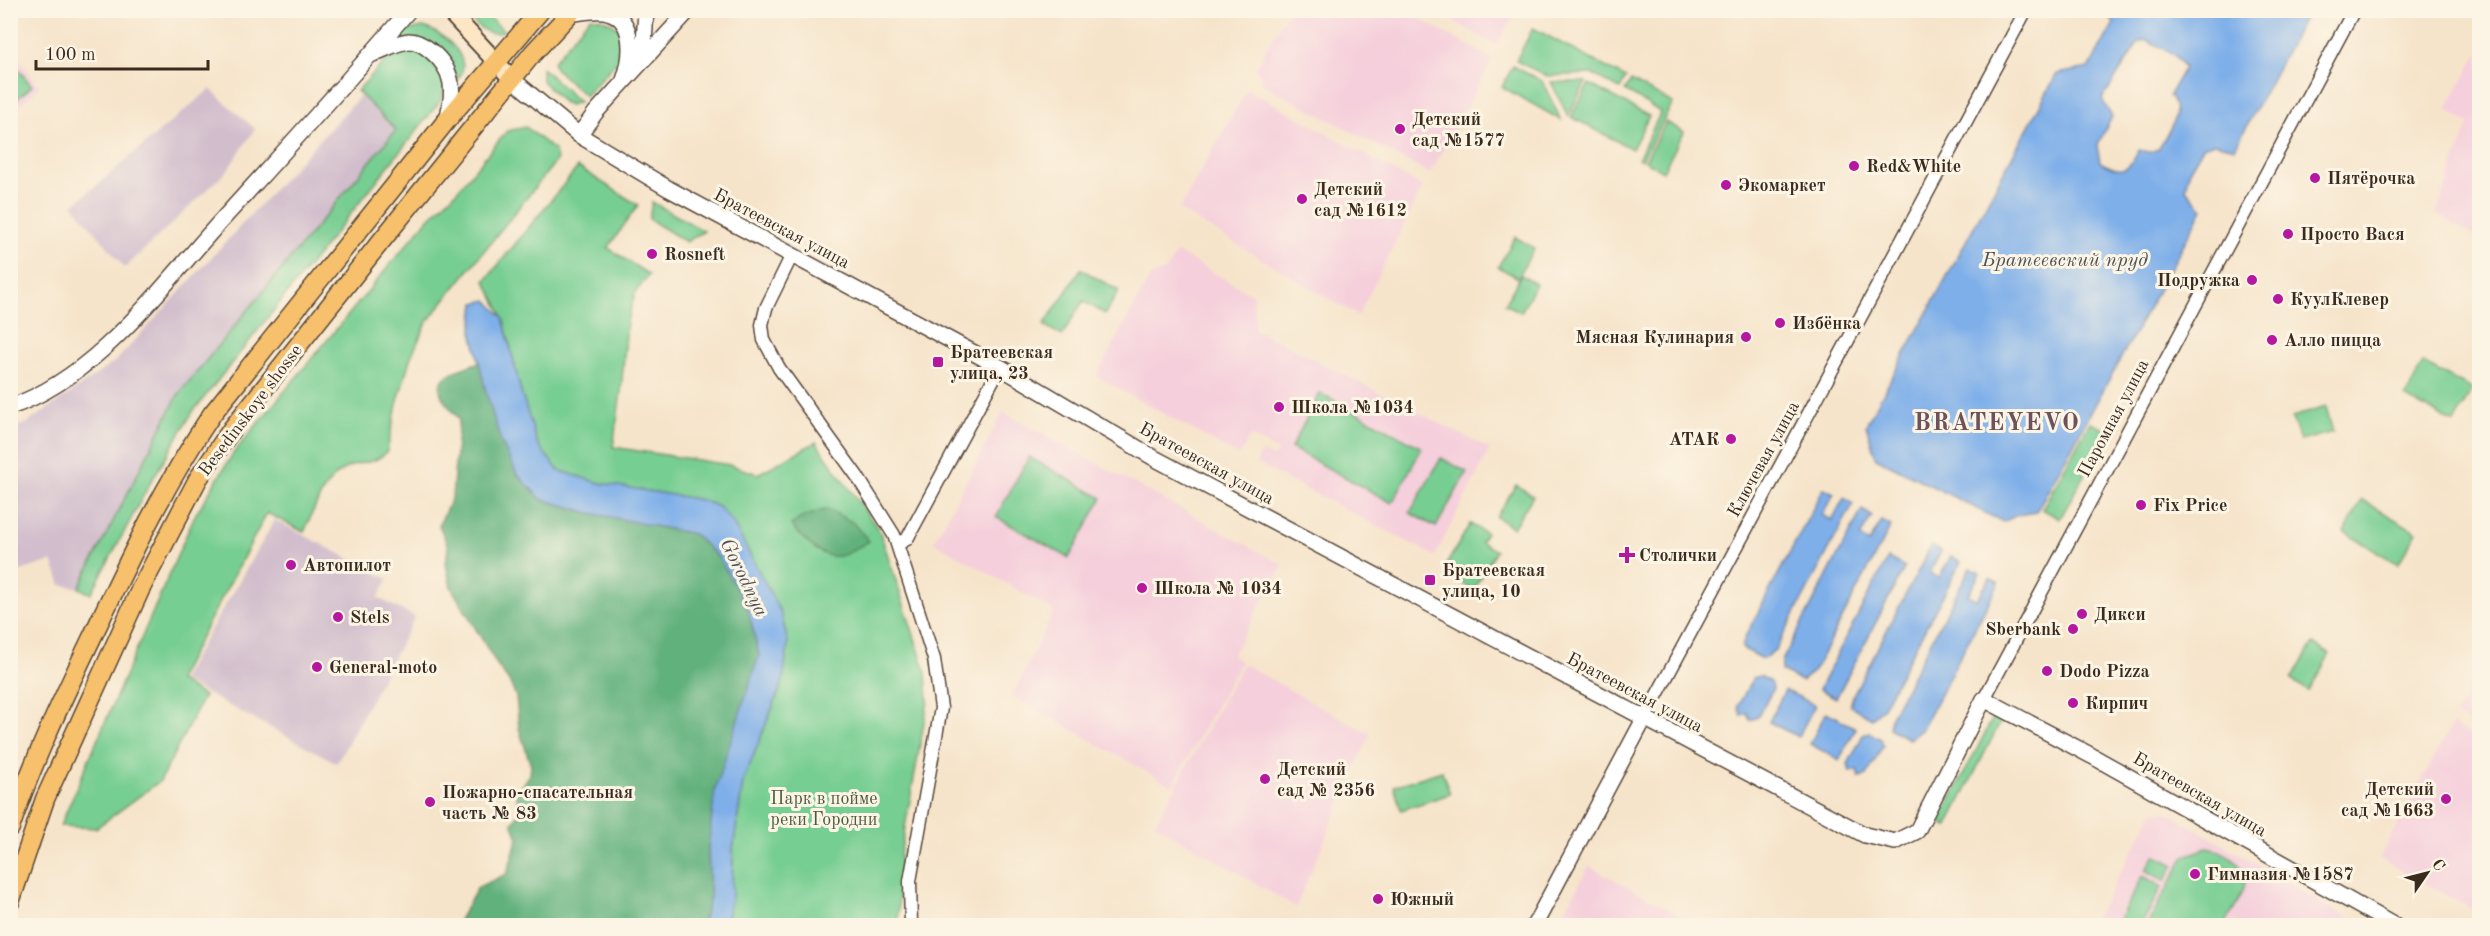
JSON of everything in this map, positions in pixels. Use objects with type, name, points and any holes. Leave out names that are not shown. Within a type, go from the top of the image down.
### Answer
[{"type":"main road","points":[[448,10],[512,79]]},
{"type":"main road","name":"Besedinskoye shosse","points":[[10,828],[14,811],[46,735],[155,505],[178,465],[212,414],[447,120],[542,10]]},
{"type":"main road","name":"Besedinskoye shosse","points":[[10,902],[45,799],[141,588],[198,478],[231,430],[512,79],[571,12]]},
{"type":"street","points":[[10,407],[50,390],[96,355],[371,55],[409,10]]},
{"type":"street","points":[[643,62],[646,10]]},
{"type":"street","points":[[579,135],[689,10]]},
{"type":"street","name":"Ключевая улица","points":[[1534,926],[2026,10]]},
{"type":"street","name":"Паромная улица","points":[[1903,840],[1922,825],[1984,699],[2354,10]]},
{"type":"street","points":[[571,12],[604,11],[621,21],[630,38],[630,65],[623,83]]},
{"type":"street","points":[[371,55],[407,41],[421,45],[434,53],[445,64],[452,80],[447,120]]},
{"type":"street","name":"Братеевская улица","points":[[512,79],[579,135],[669,189],[1000,367],[1156,459],[1864,835],[1888,842],[1903,840]]},
{"type":"street","points":[[792,255],[765,308],[762,325],[764,339],[779,368],[881,511],[898,544],[934,659],[941,708],[910,881],[911,926]]},
{"type":"street","points":[[898,544],[907,539],[1000,367]]},
{"type":"street","name":"Братеевская улица","points":[[1984,699],[2092,756],[2395,926]]},
{"type":"shaded area","name":"Детский сад №1577","points":[[1289,10],[1405,11],[1493,59],[1430,174],[1261,83],[1263,78],[1255,69]]},
{"type":"shaded area","points":[[1436,11],[1516,11],[1497,46]]},
{"type":"shaded area","points":[[10,48],[40,87],[11,112],[10,112]]},
{"type":"shaded area","points":[[2479,51],[2479,239],[2436,214],[2469,124],[2446,109]]},
{"type":"shaded area","points":[[210,89],[255,129],[226,172],[125,268],[73,205]]},
{"type":"shaded area","name":"Детский сад №1612","points":[[1247,89],[1423,187],[1358,316],[1179,210]]},
{"type":"shaded area","points":[[361,95],[397,130],[178,395],[79,588],[61,585],[52,561],[11,574],[10,428],[26,424],[117,360]]},
{"type":"shaded area","name":"Школа №1034","points":[[1177,252],[1253,295],[1255,329],[1490,449],[1435,556],[1256,463],[1262,452],[1274,458],[1278,451],[1250,436],[1239,456],[1096,376],[1150,277],[1166,270]]},
{"type":"shaded area","name":"Школа № 1034","points":[[1003,412],[1283,565],[1232,656],[1241,661],[1172,786],[1012,696],[1054,611],[934,542]]},
{"type":"shaded area","points":[[275,520],[388,579],[378,598],[415,617],[337,763],[181,680]]},
{"type":"shaded area","name":"Детский сад № 2356","points":[[1243,664],[1370,734],[1296,907],[1155,824]]},
{"type":"shaded area","points":[[2479,671],[2479,729],[2455,715]]},
{"type":"shaded area","name":"Детский сад №1663","points":[[2452,725],[2479,739],[2479,913],[2379,858]]},
{"type":"shaded area","name":"Гимназия №1587","points":[[2154,811],[2167,812],[2360,925],[2091,926]]},
{"type":"shaded area","points":[[1589,866],[1682,916],[1695,925],[1557,925]]},
{"type":"green space","points":[[462,11],[483,11],[504,31],[492,33],[486,31]]},
{"type":"green space","points":[[590,17],[613,24],[622,33],[624,40],[621,57],[585,96],[555,68],[553,62]]},
{"type":"green space","points":[[423,27],[448,40],[460,55],[463,64],[462,72],[457,80],[454,70],[399,37],[408,30]]},
{"type":"green space","points":[[1533,28],[1626,78],[1620,89],[1592,74],[1547,76],[1516,61]]},
{"type":"green space","points":[[402,48],[419,51],[435,64],[446,86],[441,100],[192,413],[149,485],[91,594],[79,588],[178,395],[396,130],[357,91],[385,61]]},
{"type":"green space","points":[[10,59],[32,86],[11,104],[10,104]]},
{"type":"green space","points":[[1513,66],[1542,81],[1561,120],[1502,87]]},
{"type":"green space","points":[[542,68],[579,102],[570,105],[563,102],[542,81]]},
{"type":"green space","points":[[1631,81],[1673,103],[1642,160],[1638,159],[1661,112],[1625,91]]},
{"type":"green space","points":[[1551,82],[1586,82],[1568,116]]},
{"type":"green space","points":[[1589,84],[1649,116],[1632,149],[1571,117]]},
{"type":"green space","points":[[1666,122],[1684,132],[1663,171],[1645,161]]},
{"type":"green space","points":[[526,127],[555,151],[557,160],[427,322],[410,359],[387,451],[377,459],[347,468],[330,481],[318,500],[304,532],[267,513],[178,680],[204,696],[160,781],[96,828],[60,826],[194,517],[234,452],[429,218],[456,192],[507,131]]},
{"type":"green space","name":"Парк в пойме реки Городни","points":[[578,167],[638,205],[608,248],[649,275],[635,293],[627,322],[621,392],[613,447],[730,465],[758,474],[816,442],[880,532],[926,672],[928,701],[900,855],[898,925],[725,925],[732,896],[733,849],[743,782],[783,681],[702,500],[649,494],[608,486],[572,476],[559,470],[548,460],[538,444],[523,401],[503,318],[485,281]]},
{"type":"green space","points":[[652,202],[704,231],[686,242],[649,219]]},
{"type":"green space","points":[[1515,237],[1534,248],[1518,278],[1498,267]]},
{"type":"green space","points":[[1081,269],[1119,291],[1105,314],[1083,301],[1062,336],[1044,325]]},
{"type":"green space","points":[[1521,275],[1536,284],[1521,312],[1505,304]]},
{"type":"green space","points":[[479,362],[501,442],[541,499],[590,513],[694,534],[719,558],[748,609],[759,655],[708,849],[710,897],[702,925],[456,925],[478,887],[507,874],[518,838],[512,823],[521,811],[516,796],[530,774],[531,766],[519,728],[516,697],[510,683],[451,587],[446,564],[448,546],[439,525],[452,497],[459,419],[444,400],[440,391],[441,384],[450,374]]},
{"type":"green space","points":[[2423,363],[2472,389],[2454,423],[2405,397]]},
{"type":"green space","points":[[1320,393],[1422,448],[1392,503],[1291,448]]},
{"type":"green space","points":[[2326,407],[2333,432],[2300,441],[2292,417]]},
{"type":"green space","points":[[2090,422],[2108,431],[2060,519],[2042,509]]},
{"type":"green space","points":[[1029,457],[1102,498],[1069,558],[996,517]]},
{"type":"green space","points":[[1441,458],[1467,472],[1436,527],[1410,513]]},
{"type":"green space","points":[[1516,485],[1533,496],[1513,528],[1496,517]]},
{"type":"green space","points":[[2362,500],[2417,532],[2398,564],[2344,532]]},
{"type":"green space","points":[[827,509],[852,522],[869,541],[846,554],[832,556],[818,551],[791,525],[803,517]]},
{"type":"green space","points":[[1470,524],[1486,533],[1481,542],[1496,551],[1473,590],[1456,579],[1459,573],[1446,565]]},
{"type":"green space","points":[[2313,644],[2330,654],[2309,691],[2291,680]]},
{"type":"green space","points":[[2005,713],[1947,827],[1939,821],[1991,722],[1995,716]]},
{"type":"green space","points":[[1442,771],[1450,794],[1401,810],[1394,786]]},
{"type":"green space","points":[[2207,848],[2222,852],[2235,861],[2240,866],[2245,880],[2243,893],[2224,925],[2147,925],[2185,856]]},
{"type":"green space","points":[[2155,855],[2174,865],[2165,881],[2146,870]]},
{"type":"green space","points":[[2143,876],[2162,887],[2141,925],[2116,925]]},
{"type":"water","name":"Братеевский пруд","points":[[2305,10],[2307,13],[2235,148],[2214,143],[2203,147],[2190,169],[2186,190],[2203,209],[2036,512],[2017,515],[2003,522],[1876,458],[1866,425],[2057,74],[2089,68],[2114,23],[2105,11]],"holes":[[[2146,40],[2174,55],[2182,63],[2184,69],[2169,95],[2175,116],[2158,149],[2150,152],[2139,150],[2128,167],[2114,168],[2100,162],[2097,146],[2112,117],[2102,99],[2139,42]]]},
{"type":"water","name":"Gorodnya","points":[[487,300],[503,317],[521,392],[538,445],[558,470],[600,483],[702,500],[719,507],[733,523],[781,613],[788,643],[783,681],[743,782],[733,849],[732,896],[725,925],[702,925],[710,897],[708,849],[715,789],[759,655],[748,609],[719,558],[694,534],[590,513],[541,499],[517,474],[501,442],[486,392],[472,331],[475,303]]},
{"type":"water","points":[[1824,488],[1834,493],[1822,515],[1832,520],[1844,498],[1853,504],[1776,649],[1763,659],[1742,648],[1745,637]]},
{"type":"water","points":[[1862,510],[1872,516],[1860,537],[1869,543],[1882,521],[1891,526],[1814,671],[1801,681],[1781,671],[1783,659]]},
{"type":"water","points":[[1931,546],[1941,551],[1930,573],[1939,578],[1951,556],[1961,562],[1883,707],[1872,718],[1850,706],[1853,695]]},
{"type":"water","points":[[1888,558],[1905,567],[1836,698],[1819,689]]},
{"type":"water","points":[[1970,568],[1980,573],[1968,595],[1977,600],[1990,578],[1999,583],[1921,730],[1909,739],[1889,728],[1891,716]]},
{"type":"water","points":[[1760,676],[1771,682],[1773,689],[1758,717],[1750,720],[1747,713],[1741,715],[1738,706],[1753,678]]},
{"type":"water","points":[[1785,690],[1815,705],[1798,737],[1769,722]]},
{"type":"water","points":[[1826,712],[1856,728],[1839,760],[1810,744]]},
{"type":"water","points":[[1870,733],[1881,739],[1883,746],[1867,775],[1859,777],[1857,770],[1850,772],[1848,764],[1863,735]]},
{"type":"place","name":"Детский сад №1577","points":[[1400,129]]},
{"type":"place","name":"Red&White","points":[[1854,166]]},
{"type":"place","name":"Пятёрочка","points":[[2315,178]]},
{"type":"place","name":"Экомаркет","points":[[1726,185]]},
{"type":"place","name":"Детский сад №1612","points":[[1302,199]]},
{"type":"place","name":"Просто Вася","points":[[2288,234]]},
{"type":"place","name":"Rosneft","points":[[652,254]]},
{"type":"place","name":"Подружка","points":[[2252,280]]},
{"type":"place","name":"КуулКлевер","points":[[2278,299]]},
{"type":"place","name":"Избёнка","points":[[1780,323]]},
{"type":"place","name":"Мясная Кулинария","points":[[1746,337]]},
{"type":"place","name":"Алло пицца","points":[[2272,340]]},
{"type":"place","name":"Братеевская улица, 23","points":[[938,362]]},
{"type":"place","name":"Школа №1034","points":[[1279,407]]},
{"type":"place","name":"АТАК","points":[[1731,439]]},
{"type":"place","name":"Fix Price","points":[[2141,505]]},
{"type":"place","name":"Столички","points":[[1627,555]]},
{"type":"place","name":"Автопилот","points":[[291,565]]},
{"type":"place","name":"Братеевская улица, 10","points":[[1430,580]]},
{"type":"place","name":"Школа № 1034","points":[[1142,588]]},
{"type":"place","name":"Дикси","points":[[2082,614]]},
{"type":"place","name":"Stels","points":[[338,617]]},
{"type":"place","name":"Sberbank","points":[[2073,629]]},
{"type":"place","name":"General-moto","points":[[317,667]]},
{"type":"place","name":"Dodo Pizza","points":[[2047,671]]},
{"type":"place","name":"Кирпич","points":[[2073,703]]},
{"type":"place","name":"Детский сад № 2356","points":[[1265,779]]},
{"type":"place","name":"Детский сад №1663","points":[[2446,799]]},
{"type":"place","name":"Пожарно-спасательная часть № 83","points":[[430,802]]},
{"type":"place","name":"Гимназия №1587","points":[[2195,874]]},
{"type":"place","name":"Южный","points":[[1378,899]]},
{"type":"district","name":"BRATEYEVO","points":[[1997,422]]}]
